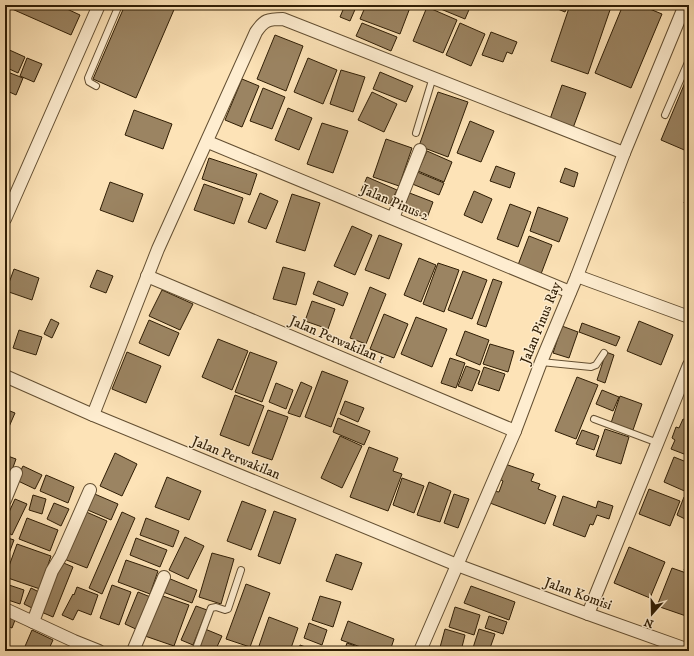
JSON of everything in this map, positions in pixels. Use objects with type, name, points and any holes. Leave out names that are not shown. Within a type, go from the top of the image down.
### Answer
[{"type":"street","points":[[5,219],[100,5]]},
{"type":"street","name":"Jalan Pinus Ray","points":[[420,651],[515,431],[624,153],[685,5]]},
{"type":"street","points":[[93,414],[158,249],[208,142],[256,32],[265,21],[283,19],[624,153]]},
{"type":"street","name":"Jalan Pinus 2","points":[[208,142],[570,292]]},
{"type":"street","points":[[393,218],[420,150]]},
{"type":"street","name":"Jalan Perwakilan 1","points":[[147,276],[515,431]]},
{"type":"street","points":[[577,276],[689,317]]},
{"type":"street","points":[[588,614],[689,365]]},
{"type":"street","name":"Jalan Perwakilan","points":[[5,376],[457,565]]},
{"type":"street","points":[[5,500],[16,473]]},
{"type":"street","points":[[33,622],[52,571],[61,556],[90,490]]},
{"type":"street","name":"Jalan Komisi","points":[[457,565],[689,650]]},
{"type":"street","points":[[133,651],[164,577]]},
{"type":"street","points":[[5,609],[33,622],[72,646],[99,651]]},
{"type":"lane","points":[[96,86],[89,82],[88,78],[120,5]]},
{"type":"lane","points":[[665,115],[689,60]]},
{"type":"lane","points":[[416,133],[433,78]]},
{"type":"lane","points":[[541,362],[591,368],[596,365],[604,353]]},
{"type":"lane","points":[[594,419],[658,442]]},
{"type":"lane","points":[[195,651],[211,608],[216,607],[225,610],[228,608],[241,570]]},
{"type":"building","points":[[13,5],[69,5],[67,9],[80,15],[71,35],[12,9]]},
{"type":"building","points":[[125,5],[176,5],[136,98],[93,79]]},
{"type":"building","points":[[345,5],[357,5],[350,21],[340,17]]},
{"type":"building","points":[[366,5],[411,5],[400,34],[360,19]]},
{"type":"building","points":[[431,5],[471,5],[465,19]]},
{"type":"building","points":[[548,5],[568,5],[565,12]]},
{"type":"building","points":[[570,5],[605,5],[611,7],[588,74],[551,61]]},
{"type":"building","points":[[623,5],[640,5],[662,14],[631,88],[595,73]]},
{"type":"building","points":[[427,7],[457,20],[443,53],[413,41]]},
{"type":"building","points":[[362,23],[397,37],[391,51],[356,36]]},
{"type":"building","points":[[460,23],[485,34],[471,66],[446,55]]},
{"type":"building","points":[[491,32],[517,42],[512,54],[507,52],[503,62],[482,55]]},
{"type":"building","points":[[275,35],[303,46],[286,91],[257,79]]},
{"type":"building","points":[[5,48],[25,57],[18,73],[5,67]]},
{"type":"building","points":[[27,58],[42,64],[34,82],[20,76]]},
{"type":"building","points":[[308,58],[337,70],[323,104],[294,92]]},
{"type":"building","points":[[341,70],[365,77],[353,112],[330,104]]},
{"type":"building","points":[[5,71],[23,78],[16,95],[5,90]]},
{"type":"building","points":[[380,72],[413,86],[406,102],[373,89]]},
{"type":"building","points":[[689,73],[689,152],[661,140]]},
{"type":"building","points":[[242,79],[259,86],[242,127],[225,120]]},
{"type":"building","points":[[562,85],[586,93],[573,128],[550,119]]},
{"type":"building","points":[[263,88],[285,97],[272,129],[250,121]]},
{"type":"building","points":[[372,92],[397,104],[384,132],[358,120]]},
{"type":"building","points":[[438,92],[468,102],[448,157],[419,146]]},
{"type":"building","points":[[288,108],[312,118],[299,150],[275,140]]},
{"type":"building","points":[[134,110],[172,124],[163,149],[125,135]]},
{"type":"building","points":[[470,121],[494,131],[481,162],[457,153]]},
{"type":"building","points":[[322,123],[348,131],[333,173],[307,164]]},
{"type":"building","points":[[386,139],[412,148],[399,186],[373,177]]},
{"type":"building","points":[[427,151],[452,162],[444,182],[418,171]]},
{"type":"building","points":[[209,158],[257,174],[250,195],[202,179]]},
{"type":"building","points":[[496,166],[515,173],[510,188],[490,181]]},
{"type":"building","points":[[565,168],[578,173],[574,187],[560,182]]},
{"type":"building","points":[[415,171],[444,183],[439,195],[410,183]]},
{"type":"building","points":[[367,177],[397,190],[390,204],[361,191]]},
{"type":"building","points":[[110,182],[143,194],[133,222],[100,210]]},
{"type":"building","points":[[204,184],[243,198],[234,224],[194,210]]},
{"type":"building","points":[[689,190],[689,205],[684,203]]},
{"type":"building","points":[[474,191],[492,199],[482,223],[464,215]]},
{"type":"building","points":[[407,192],[433,202],[427,218],[400,209]]},
{"type":"building","points":[[260,193],[278,201],[266,229],[248,222]]},
{"type":"building","points":[[292,194],[320,203],[305,251],[276,242]]},
{"type":"building","points":[[510,204],[531,212],[518,247],[497,239]]},
{"type":"building","points":[[538,207],[568,218],[559,242],[530,231]]},
{"type":"building","points":[[352,226],[372,235],[355,275],[334,266]]},
{"type":"building","points":[[379,235],[402,244],[389,279],[365,270]]},
{"type":"building","points":[[529,236],[552,245],[541,274],[518,265]]},
{"type":"building","points":[[419,258],[436,265],[421,302],[404,295]]},
{"type":"building","points":[[438,263],[459,270],[444,312],[423,304]]},
{"type":"building","points":[[283,267],[305,273],[296,305],[273,299]]},
{"type":"building","points":[[14,269],[39,278],[32,300],[6,291]]},
{"type":"building","points":[[97,270],[113,276],[106,293],[90,287]]},
{"type":"building","points":[[463,271],[487,280],[472,319],[448,310]]},
{"type":"building","points":[[493,279],[502,282],[486,327],[477,324]]},
{"type":"building","points":[[318,281],[348,293],[343,306],[313,294]]},
{"type":"building","points":[[370,287],[386,294],[366,344],[350,338]]},
{"type":"building","points":[[162,290],[193,304],[180,330],[149,316]]},
{"type":"building","points":[[312,301],[335,309],[328,329],[305,321]]},
{"type":"building","points":[[384,314],[408,324],[394,358],[370,349]]},
{"type":"building","points":[[416,317],[447,329],[432,367],[401,354]]},
{"type":"building","points":[[51,319],[59,323],[52,338],[44,334]]},
{"type":"building","points":[[149,320],[179,333],[169,356],[139,343]]},
{"type":"building","points":[[639,321],[673,335],[661,365],[627,351]]},
{"type":"building","points":[[582,323],[620,337],[616,346],[579,332]]},
{"type":"building","points":[[562,326],[578,332],[569,358],[553,353]]},
{"type":"building","points":[[19,330],[42,337],[36,355],[13,348]]},
{"type":"building","points":[[465,331],[489,340],[480,365],[456,355]]},
{"type":"building","points":[[218,339],[248,351],[232,390],[202,377]]},
{"type":"building","points":[[490,344],[514,351],[508,372],[483,364]]},
{"type":"building","points":[[127,352],[161,366],[146,403],[112,389]]},
{"type":"building","points":[[250,352],[277,362],[262,402],[235,392]]},
{"type":"building","points":[[606,352],[614,355],[605,383],[597,380]]},
{"type":"building","points":[[450,358],[465,363],[456,388],[441,383]]},
{"type":"building","points":[[466,366],[480,371],[472,391],[458,386]]},
{"type":"building","points":[[484,367],[505,374],[499,391],[478,384]]},
{"type":"building","points":[[322,371],[348,381],[331,427],[305,417]]},
{"type":"building","points":[[577,377],[598,385],[576,439],[555,431]]},
{"type":"building","points":[[301,382],[312,387],[300,417],[288,413]]},
{"type":"building","points":[[276,383],[293,390],[286,409],[269,402]]},
{"type":"building","points":[[602,390],[619,397],[613,411],[596,404]]},
{"type":"building","points":[[235,395],[264,406],[249,446],[220,435]]},
{"type":"building","points":[[620,396],[642,404],[633,430],[611,423]]},
{"type":"building","points":[[345,401],[364,408],[358,422],[340,414]]},
{"type":"building","points":[[5,409],[15,413],[5,436]]},
{"type":"building","points":[[268,410],[288,417],[272,460],[252,453]]},
{"type":"building","points":[[338,418],[370,431],[364,445],[333,432]]},
{"type":"building","points":[[683,419],[689,421],[689,452],[686,450],[684,454],[671,449],[675,440],[672,438],[676,427],[679,428]]},
{"type":"building","points":[[605,429],[629,437],[621,464],[596,456]]},
{"type":"building","points":[[582,430],[599,436],[594,450],[576,444]]},
{"type":"building","points":[[340,436],[362,446],[342,488],[321,478]]},
{"type":"building","points":[[369,447],[398,458],[393,471],[402,474],[388,511],[350,497]]},
{"type":"building","points":[[115,453],[137,464],[122,496],[100,486]]},
{"type":"building","points":[[5,455],[16,459],[5,490]]},
{"type":"building","points":[[674,457],[689,463],[689,493],[664,482]]},
{"type":"building","points":[[505,464],[534,474],[531,481],[540,484],[538,489],[556,496],[545,524],[490,503],[494,491],[499,492],[503,481],[499,479]]},
{"type":"building","points":[[23,466],[42,475],[35,489],[16,480]]},
{"type":"building","points":[[46,475],[74,487],[68,503],[40,491]]},
{"type":"building","points":[[167,477],[201,491],[189,520],[155,507]]},
{"type":"building","points":[[402,478],[424,486],[414,513],[393,505]]},
{"type":"building","points":[[429,482],[451,491],[440,522],[417,515]]},
{"type":"building","points":[[649,489],[680,501],[670,526],[639,514]]},
{"type":"building","points":[[90,492],[118,504],[111,520],[83,508]]},
{"type":"building","points":[[454,494],[469,499],[458,528],[444,523]]},
{"type":"building","points":[[33,495],[46,499],[42,514],[29,510]]},
{"type":"building","points":[[563,496],[596,508],[598,501],[613,506],[609,519],[597,515],[593,525],[590,524],[585,537],[553,525]]},
{"type":"building","points":[[684,497],[689,498],[689,514],[687,520],[677,515]]},
{"type":"building","points":[[15,499],[27,504],[12,535],[5,531],[5,521]]},
{"type":"building","points":[[242,501],[266,510],[251,550],[227,541]]},
{"type":"building","points":[[54,503],[69,509],[61,526],[47,519]]},
{"type":"building","points":[[84,511],[107,521],[87,568],[64,559]]},
{"type":"building","points":[[274,511],[296,519],[280,564],[258,556]]},
{"type":"building","points":[[122,512],[135,518],[102,594],[89,588]]},
{"type":"building","points":[[27,518],[58,530],[50,551],[19,539]]},
{"type":"building","points":[[146,518],[179,531],[173,547],[140,535]]},
{"type":"building","points":[[5,537],[14,540],[5,564]]},
{"type":"building","points":[[185,537],[204,546],[188,579],[169,570]]},
{"type":"building","points":[[136,538],[167,550],[160,567],[130,555]]},
{"type":"building","points":[[17,544],[51,556],[40,589],[5,577]]},
{"type":"building","points":[[629,547],[665,562],[650,598],[614,583]]},
{"type":"building","points":[[212,553],[234,559],[221,604],[199,597]]},
{"type":"building","points":[[336,554],[362,563],[352,590],[326,581]]},
{"type":"building","points":[[689,558],[689,572],[684,570]]},
{"type":"building","points":[[126,560],[158,571],[150,594],[118,582]]},
{"type":"building","points":[[59,561],[73,567],[53,617],[39,611]]},
{"type":"building","points":[[672,568],[689,574],[689,617],[657,606]]},
{"type":"building","points":[[168,578],[197,590],[192,603],[163,592]]},
{"type":"building","points":[[246,584],[270,593],[250,647],[226,639]]},
{"type":"building","points":[[9,585],[24,590],[20,604],[5,599]]},
{"type":"building","points":[[112,585],[131,592],[119,625],[100,618]]},
{"type":"building","points":[[471,586],[515,602],[509,620],[464,603]]},
{"type":"building","points":[[77,587],[98,595],[91,615],[78,610],[73,620],[62,615]]},
{"type":"building","points":[[31,588],[41,593],[34,609],[24,604]]},
{"type":"building","points":[[138,592],[153,598],[140,631],[125,624]]},
{"type":"building","points":[[160,595],[189,605],[174,646],[145,636]]},
{"type":"building","points":[[320,596],[341,602],[333,627],[312,620]]},
{"type":"building","points":[[196,606],[207,610],[193,645],[181,640]]},
{"type":"building","points":[[455,607],[480,615],[474,635],[449,627]]},
{"type":"building","points":[[5,616],[15,620],[12,628],[5,625]]},
{"type":"building","points":[[489,616],[507,622],[503,634],[485,628]]},
{"type":"building","points":[[269,617],[298,628],[290,651],[273,651],[259,646]]},
{"type":"building","points":[[348,621],[394,639],[390,651],[372,651],[341,640]]},
{"type":"building","points":[[309,623],[327,630],[322,645],[304,638]]},
{"type":"building","points":[[205,629],[222,636],[215,651],[204,651],[198,649]]},
{"type":"building","points":[[445,629],[465,635],[461,651],[439,651]]},
{"type":"building","points":[[479,629],[495,634],[489,651],[472,651]]},
{"type":"building","points":[[32,630],[53,640],[48,651],[23,651]]},
{"type":"building","points":[[347,643],[369,651],[344,651]]},
{"type":"building","points":[[300,645],[316,651],[298,651]]}]
